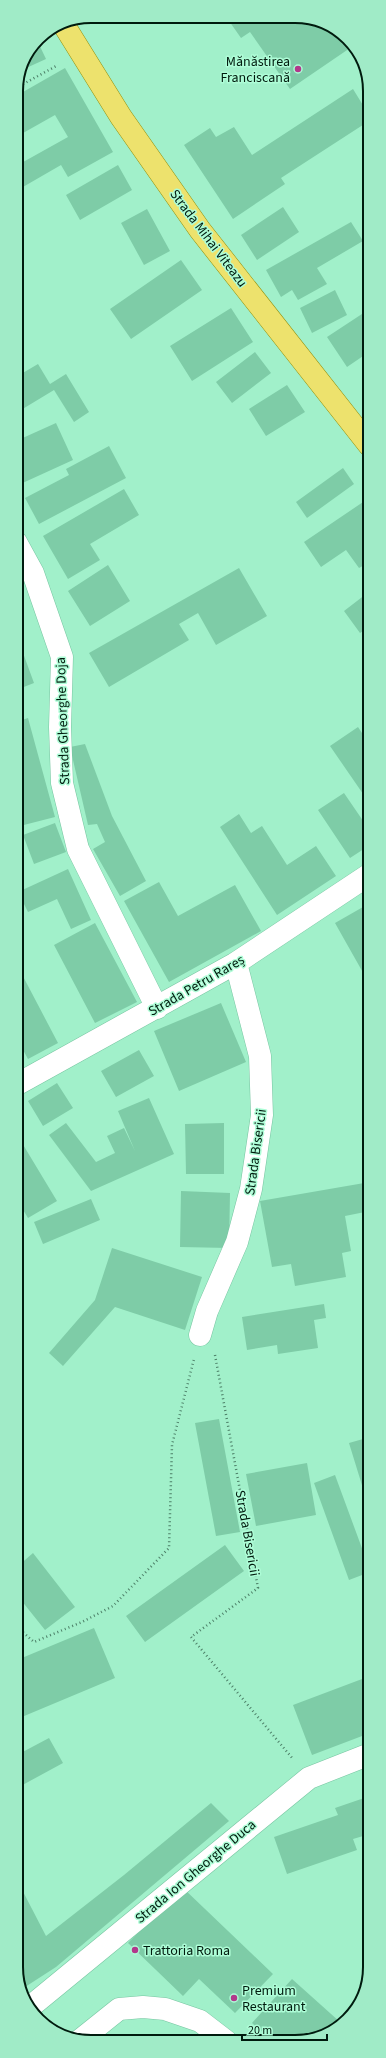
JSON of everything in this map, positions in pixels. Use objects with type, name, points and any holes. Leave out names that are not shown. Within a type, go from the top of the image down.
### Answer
[{"type":"main road","name":"Strada Mihai Viteazu","points":[[66,28],[121,117],[200,230],[363,436]]},
{"type":"street","name":"Strada Gheorghe Doja","points":[[23,555],[33,573],[62,657],[60,727],[62,782],[78,850],[157,1008]]},
{"type":"street","name":"Strada Petru Rareș","points":[[23,1081],[236,964],[363,879]]},
{"type":"street","name":"Strada Bisericii","points":[[207,1342],[206,1311],[237,1242],[251,1189],[262,1114],[260,1056],[236,964]]},
{"type":"street","name":"Strada Ion Gheorghe Duca","points":[[34,2004],[308,1778],[363,1757]]},
{"type":"street","points":[[86,2035],[119,2009],[143,2007],[165,2009],[200,2021],[218,2035]]},
{"type":"path","points":[[23,84],[80,52]]},
{"type":"path","points":[[23,1633],[34,1642],[82,1622],[114,1606],[169,1548],[172,1445],[207,1342]]},
{"type":"path","name":"Strada Bisericii","points":[[207,1342],[258,1588],[191,1636],[308,1778]]},
{"type":"building","name":"Mănăstirea Franciscană","points":[[230,23],[308,24],[333,34],[348,49],[290,89],[250,32],[241,38]]},
{"type":"building","points":[[40,46],[46,59],[27,68],[34,53]]},
{"type":"building","points":[[65,68],[113,152],[68,177],[61,165],[23,187],[23,162],[68,137],[55,115],[23,133],[23,92]]},
{"type":"building","points":[[353,89],[363,105],[363,125],[281,178],[285,184],[233,219],[184,145],[210,128],[216,137],[234,127],[252,155]]},
{"type":"building","points":[[118,165],[132,190],[80,220],[66,195]]},
{"type":"building","points":[[283,207],[299,232],[257,260],[241,235]]},
{"type":"building","points":[[147,209],[170,251],[144,265],[121,223]]},
{"type":"building","points":[[351,222],[363,241],[317,268],[327,284],[298,300],[292,290],[281,297],[266,270]]},
{"type":"building","points":[[181,260],[202,290],[131,339],[110,309]]},
{"type":"building","points":[[335,290],[347,315],[312,333],[300,308]]},
{"type":"building","points":[[231,308],[253,342],[192,381],[170,346]]},
{"type":"building","points":[[363,313],[363,356],[347,367],[327,337]]},
{"type":"building","points":[[255,352],[271,373],[232,403],[216,382]]},
{"type":"building","points":[[38,364],[50,384],[66,374],[89,412],[74,422],[54,390],[23,409],[23,373]]},
{"type":"building","points":[[287,385],[305,412],[266,436],[249,409]]},
{"type":"building","points":[[56,423],[73,460],[23,483],[23,438]]},
{"type":"building","points":[[109,446],[126,478],[39,524],[25,498],[69,475],[66,469]]},
{"type":"building","points":[[343,468],[354,484],[307,518],[296,502]]},
{"type":"building","points":[[124,489],[139,515],[90,544],[100,560],[68,579],[43,536]]},
{"type":"building","points":[[363,502],[363,566],[359,568],[346,550],[321,567],[304,542]]},
{"type":"building","points":[[108,565],[130,601],[90,626],[68,591]]},
{"type":"building","points":[[239,568],[267,616],[216,645],[198,613],[179,624],[189,640],[109,687],[89,653]]},
{"type":"building","points":[[363,596],[363,631],[360,633],[344,611]]},
{"type":"building","points":[[23,653],[34,683],[23,687]]},
{"type":"building","points":[[28,718],[55,817],[23,825],[23,720]]},
{"type":"building","points":[[358,727],[363,734],[363,794],[330,746]]},
{"type":"building","points":[[85,744],[112,816],[146,881],[120,896],[93,849],[105,842],[97,824],[88,825],[70,747]]},
{"type":"building","points":[[344,793],[363,821],[363,850],[350,858],[318,810]]},
{"type":"building","points":[[239,814],[251,833],[262,826],[287,865],[316,846],[336,876],[277,915],[220,827]]},
{"type":"building","points":[[55,823],[66,852],[34,864],[23,835]]},
{"type":"building","points":[[68,869],[91,920],[71,929],[57,899],[28,912],[23,902],[23,890]]},
{"type":"building","points":[[159,882],[178,916],[235,885],[261,931],[169,982],[124,901]]},
{"type":"building","points":[[363,907],[363,973],[335,923]]},
{"type":"building","points":[[95,923],[137,1002],[95,1023],[54,945]]},
{"type":"building","points":[[23,976],[58,1043],[28,1059],[23,1050]]},
{"type":"building","points":[[221,1003],[246,1062],[179,1091],[154,1031]]},
{"type":"building","points":[[139,1050],[154,1076],[116,1097],[101,1071]]},
{"type":"building","points":[[57,1083],[73,1108],[43,1126],[28,1101]]},
{"type":"building","points":[[149,1098],[174,1154],[91,1191],[49,1135],[66,1123],[96,1162],[115,1153],[107,1136],[124,1128],[135,1151],[118,1111]]},
{"type":"building","points":[[224,1123],[224,1174],[186,1174],[185,1124]]},
{"type":"building","points":[[23,1145],[57,1201],[28,1218],[23,1210]]},
{"type":"building","points":[[363,1183],[363,1212],[345,1216],[351,1251],[342,1253],[346,1277],[295,1286],[291,1264],[272,1267],[260,1201]]},
{"type":"building","points":[[181,1191],[230,1193],[229,1248],[180,1247]]},
{"type":"building","points":[[91,1199],[100,1220],[43,1244],[34,1222]]},
{"type":"building","points":[[112,1248],[202,1277],[185,1330],[115,1307],[63,1366],[49,1353],[95,1300]]},
{"type":"building","points":[[324,1304],[326,1318],[314,1320],[318,1348],[278,1354],[277,1345],[247,1350],[242,1317]]},
{"type":"building","points":[[219,1419],[240,1532],[216,1536],[195,1423]]},
{"type":"building","points":[[363,1439],[363,1488],[349,1443]]},
{"type":"building","points":[[307,1463],[316,1515],[256,1526],[246,1474]]},
{"type":"building","points":[[335,1475],[363,1551],[363,1575],[349,1580],[314,1483]]},
{"type":"building","points":[[225,1545],[244,1571],[145,1642],[126,1616]]},
{"type":"building","points":[[33,1553],[75,1607],[45,1630],[23,1602],[23,1562]]},
{"type":"building","points":[[94,1628],[115,1678],[23,1716],[23,1658]]},
{"type":"building","points":[[363,1679],[363,1736],[312,1755],[293,1705]]},
{"type":"building","points":[[49,1738],[63,1763],[23,1785],[23,1752]]},
{"type":"building","points":[[363,1798],[363,1836],[353,1839],[357,1850],[287,1874],[274,1837],[338,1815],[335,1808]]},
{"type":"building","points":[[211,1803],[229,1821],[56,1967],[26,1987],[23,1967],[23,1892],[46,1936],[124,1875]]},
{"type":"building","points":[[182,1887],[273,1974],[235,2013],[199,1979],[183,1996],[128,1943]]},
{"type":"building","points":[[292,1979],[337,2020],[329,2026],[317,2031],[295,2035],[266,2035],[252,2023]]},
{"type":"place","name":"Mănăstirea Franciscană","points":[[298,69]]},
{"type":"place","name":"Trattoria Roma","points":[[135,1950]]},
{"type":"place","name":"Premium Restaurant","points":[[234,1998]]}]
